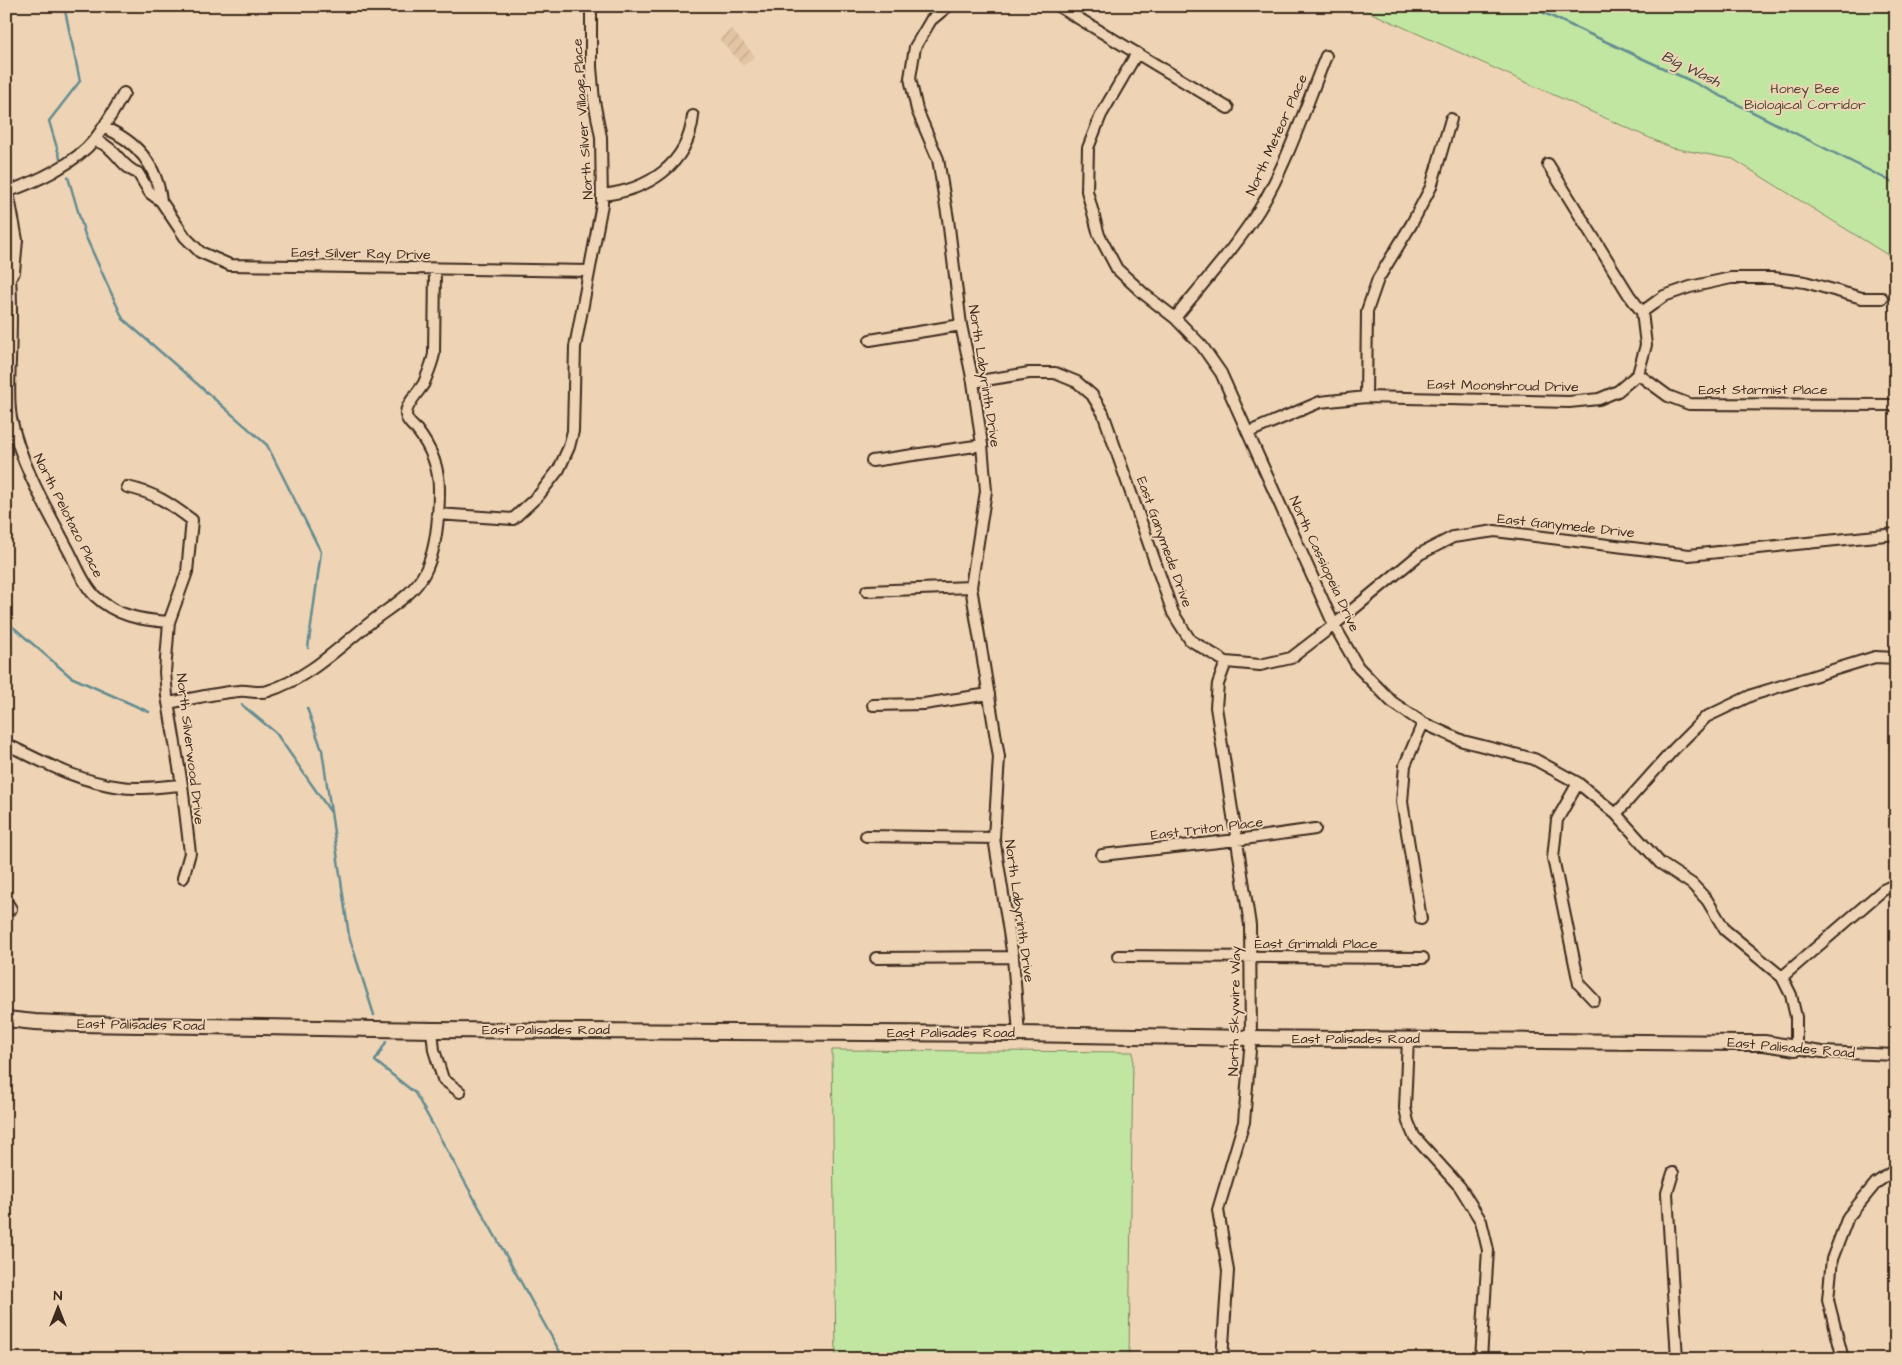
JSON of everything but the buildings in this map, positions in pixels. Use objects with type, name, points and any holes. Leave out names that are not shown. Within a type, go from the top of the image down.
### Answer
[{"type":"street","name":"North Silver Village Place","points":[[437,514],[513,519],[539,494],[559,469],[574,431],[575,347],[600,221],[602,195],[601,137],[594,101],[591,68],[591,6]]},
{"type":"street","name":"North Labyrinth Drive","points":[[948,6],[932,20],[915,47],[910,78],[917,110],[938,159],[948,219],[961,325],[974,382],[982,445],[986,491],[971,587],[999,757],[994,838],[1013,957],[1019,1034]]},
{"type":"street","points":[[1058,6],[1228,108]]},
{"type":"street","name":"North Cassiopeia Drive","points":[[1137,53],[1101,115],[1088,148],[1087,191],[1099,235],[1117,269],[1174,318],[1202,346],[1221,373],[1334,625],[1358,667],[1392,702],[1423,723],[1463,741],[1534,759],[1578,783],[1616,814],[1660,863],[1692,884],[1707,900],[1725,930],[1782,977],[1791,995],[1796,1017],[1796,1048]]},
{"type":"street","name":"North Meteor Place","points":[[1174,318],[1259,209],[1282,165],[1326,56]]},
{"type":"street","points":[[7,192],[36,181],[55,171],[94,140],[124,93]]},
{"type":"street","points":[[602,195],[623,193],[642,186],[660,174],[673,162],[687,141],[691,131],[693,116]]},
{"type":"street","points":[[1366,397],[1367,311],[1378,279],[1411,226],[1431,187],[1452,119]]},
{"type":"street","name":"East Silver Ray Drive","points":[[103,127],[118,133],[145,156],[160,189],[161,201]]},
{"type":"street","name":"East Silver Ray Drive","points":[[94,140],[107,146],[129,168],[138,173],[150,193],[161,201],[185,237],[200,252],[230,265],[589,272]]},
{"type":"street","points":[[1548,164],[1629,295],[1642,312],[1646,345],[1638,374]]},
{"type":"street","name":"North Pelotazo Place","points":[[7,192],[17,240],[14,272],[8,276],[9,389],[11,418],[22,454],[46,506],[94,595],[126,615],[142,620],[169,622]]},
{"type":"street","points":[[168,703],[240,691],[266,692],[292,681],[321,663],[402,600],[418,584],[431,557],[439,489],[437,468],[429,448],[409,423],[406,411],[423,384],[432,365],[434,354],[435,269]]},
{"type":"street","points":[[1642,312],[1664,296],[1690,287],[1730,278],[1774,278],[1805,282],[1862,298],[1882,298]]},
{"type":"street","points":[[870,340],[961,325]]},
{"type":"street","name":"East Ganymede Drive","points":[[974,382],[1030,373],[1055,373],[1077,382],[1092,395],[1103,413],[1174,612],[1190,640],[1226,662],[1260,665],[1291,658],[1420,554],[1453,537],[1495,531],[1689,555],[1896,534]]},
{"type":"street","name":"East Moonshroud Drive","points":[[1249,432],[1320,402],[1366,397],[1569,402],[1599,399],[1618,391],[1638,374]]},
{"type":"street","name":"East Starmist Place","points":[[1638,374],[1668,396],[1689,404],[1896,405]]},
{"type":"street","points":[[872,461],[982,445]]},
{"type":"street","name":"North Silverwood Drive","points":[[127,487],[147,492],[172,505],[192,520],[187,572],[169,622],[166,672],[168,703],[182,785],[185,828],[190,853],[183,878]]},
{"type":"street","points":[[867,591],[971,587]]},
{"type":"street","points":[[1616,814],[1674,749],[1706,717],[1752,695],[1875,656],[1896,658]]},
{"type":"street","name":"North Skywire Way","points":[[1222,1359],[1228,1271],[1218,1210],[1244,1122],[1251,1038],[1250,926],[1216,707],[1218,684],[1226,662]]},
{"type":"street","points":[[873,705],[924,704],[989,694]]},
{"type":"street","points":[[1421,919],[1402,802],[1405,766],[1423,723]]},
{"type":"street","points":[[6,744],[67,773],[94,783],[123,788],[182,785]]},
{"type":"street","points":[[1578,783],[1557,820],[1553,858],[1579,984],[1594,1000]]},
{"type":"street","name":"East Triton Place","points":[[1102,854],[1237,840],[1315,829]]},
{"type":"street","points":[[866,836],[994,838]]},
{"type":"street","points":[[1782,977],[1883,890],[1896,884]]},
{"type":"street","name":"East Grimaldi Place","points":[[1118,956],[1423,958]]},
{"type":"street","points":[[876,958],[1013,957]]},
{"type":"street","name":"East Palisades Road","points":[[6,1019],[79,1024],[432,1030],[1741,1042],[1764,1043],[1822,1052],[1896,1055]]},
{"type":"street","points":[[432,1030],[434,1050],[443,1080],[460,1092]]},
{"type":"street","points":[[1408,1039],[1406,1108],[1408,1122],[1414,1136],[1460,1187],[1481,1222],[1486,1241],[1488,1250],[1481,1359]]},
{"type":"street","points":[[1843,1359],[1828,1300],[1832,1259],[1848,1218],[1876,1183],[1896,1169]]},
{"type":"street","points":[[1673,1173],[1667,1193],[1677,1359]]},
{"type":"shaded area","points":[[731,29],[755,56],[743,66],[719,39]]},
{"type":"green space","name":"Honey Bee Biological Corridor","points":[[1356,6],[1896,6],[1896,260],[1733,159],[1672,148]]},
{"type":"green space","points":[[832,1050],[1133,1052],[1129,1359],[836,1359]]},
{"type":"waterway","points":[[60,158],[49,121],[80,81],[64,6]]},
{"type":"waterway","name":"Big Wash","points":[[1529,6],[1691,81],[1896,184]]},
{"type":"waterway","points":[[68,177],[85,235],[123,319],[267,445],[321,552],[308,648]]},
{"type":"waterway","points":[[6,621],[71,677],[149,712]]},
{"type":"waterway","points":[[242,705],[276,733],[330,811]]},
{"type":"waterway","points":[[307,708],[322,750],[349,936],[374,1015]]},
{"type":"waterway","points":[[386,1042],[375,1061],[415,1093],[564,1359]]}]
